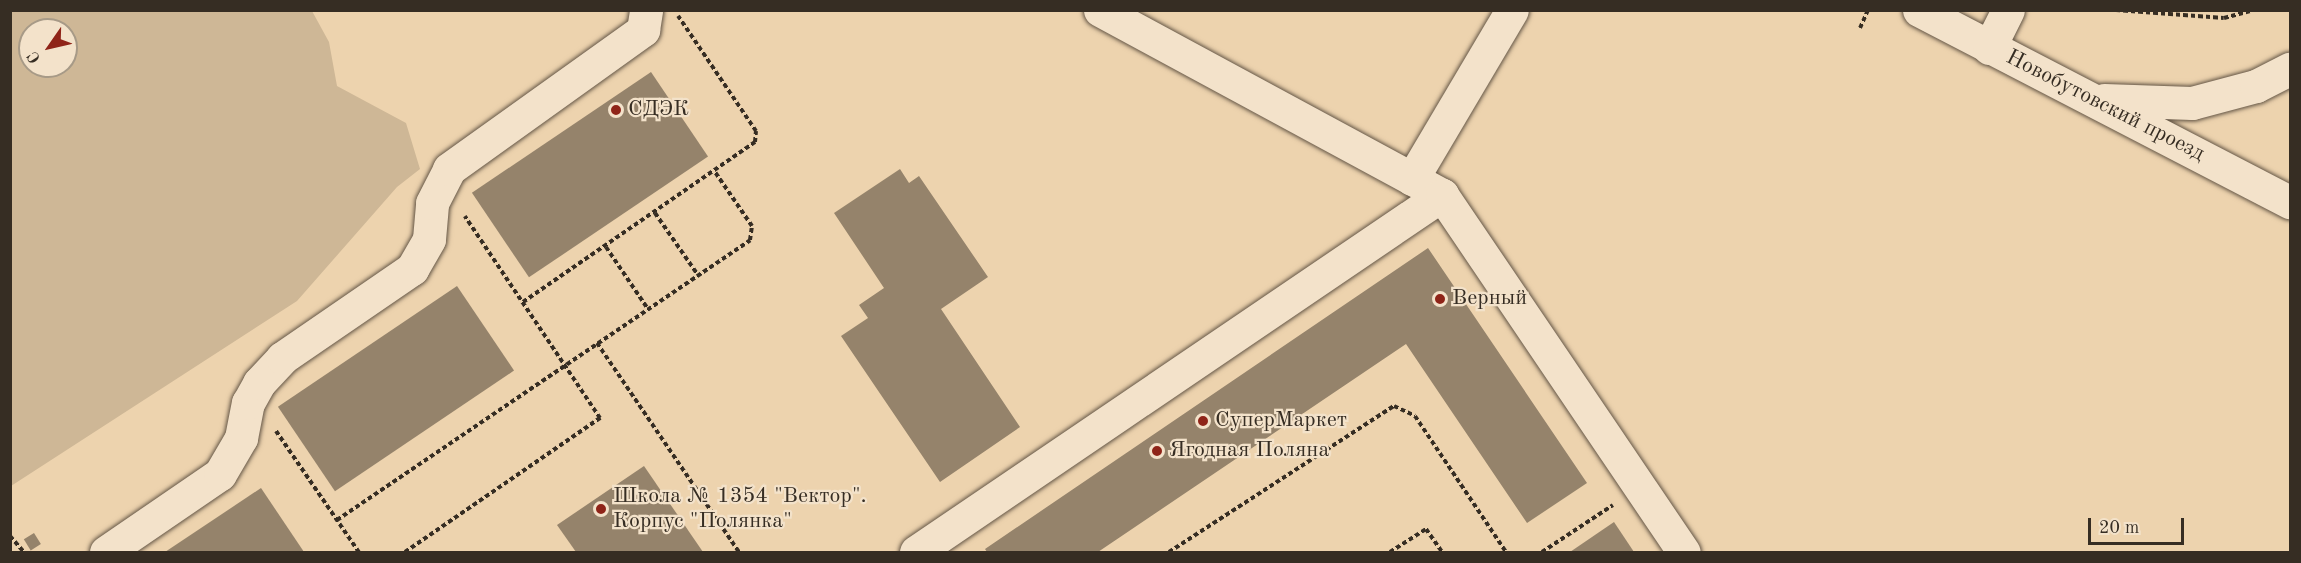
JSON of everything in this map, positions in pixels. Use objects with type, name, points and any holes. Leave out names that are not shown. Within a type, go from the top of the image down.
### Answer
[{"type":"street","points":[[106,552],[220,474],[241,438],[252,396],[282,358],[412,269],[429,239],[432,203],[449,169],[643,30],[646,10]]},
{"type":"street","points":[[1100,10],[1442,195],[1684,552]]},
{"type":"street","points":[[1412,179],[1512,10]]},
{"type":"street","name":"Новобутовский проезд","points":[[1919,10],[2290,202]]},
{"type":"street","points":[[1989,48],[2008,10]]},
{"type":"street","points":[[2096,100],[2193,103],[2256,86],[2290,69]]},
{"type":"street","points":[[927,549],[1442,195]]},
{"type":"path","points":[[523,302],[751,147],[756,131],[674,10]]},
{"type":"path","points":[[1860,28],[1868,10]]},
{"type":"path","points":[[2116,10],[2224,18],[2253,10]]},
{"type":"path","points":[[337,520],[750,240],[754,232],[716,172]]},
{"type":"path","points":[[405,552],[599,420],[599,414],[441,181]]},
{"type":"path","points":[[655,213],[698,275]]},
{"type":"path","points":[[606,247],[648,309]]},
{"type":"path","points":[[597,344],[739,552]]},
{"type":"path","points":[[252,396],[359,552]]},
{"type":"path","points":[[1169,552],[1394,406],[1406,409],[1414,416],[1506,552]]},
{"type":"path","points":[[1611,493],[1618,503]]},
{"type":"path","points":[[1542,552],[1606,510]]},
{"type":"path","points":[[1390,552],[1426,529],[1442,552]]},
{"type":"path","points":[[10,536],[24,552]]},
{"type":"shaded area","points":[[11,10],[312,11],[329,42],[337,86],[406,123],[420,169],[397,187],[297,301],[11,486]]},
{"type":"building","points":[[651,72],[708,157],[529,277],[472,193]]},
{"type":"building","points":[[900,169],[909,183],[919,176],[988,277],[941,309],[1020,427],[940,482],[841,336],[868,318],[859,305],[884,288],[834,213]]},
{"type":"building","points":[[1428,248],[1587,483],[1527,523],[1406,344],[1098,552],[987,552],[985,549]]},
{"type":"building","points":[[457,286],[514,371],[335,491],[278,407]]},
{"type":"building","points":[[644,466],[703,552],[576,552],[557,525]]},
{"type":"building","points":[[261,488],[304,552],[165,552]]},
{"type":"building","points":[[1614,522],[1634,552],[1570,552]]},
{"type":"building","points":[[34,533],[41,544],[31,550],[24,539]]},
{"type":"place","name":"СДЭК","points":[[616,110]]},
{"type":"place","name":"Верный","points":[[1440,299]]},
{"type":"place","name":"СуперМаркет","points":[[1203,421]]},
{"type":"place","name":"Ягодная Поляна","points":[[1157,451]]},
{"type":"place","name":"Школа № 1354 \"Вектор\". Корпус \"Полянка\"","points":[[601,509]]}]
